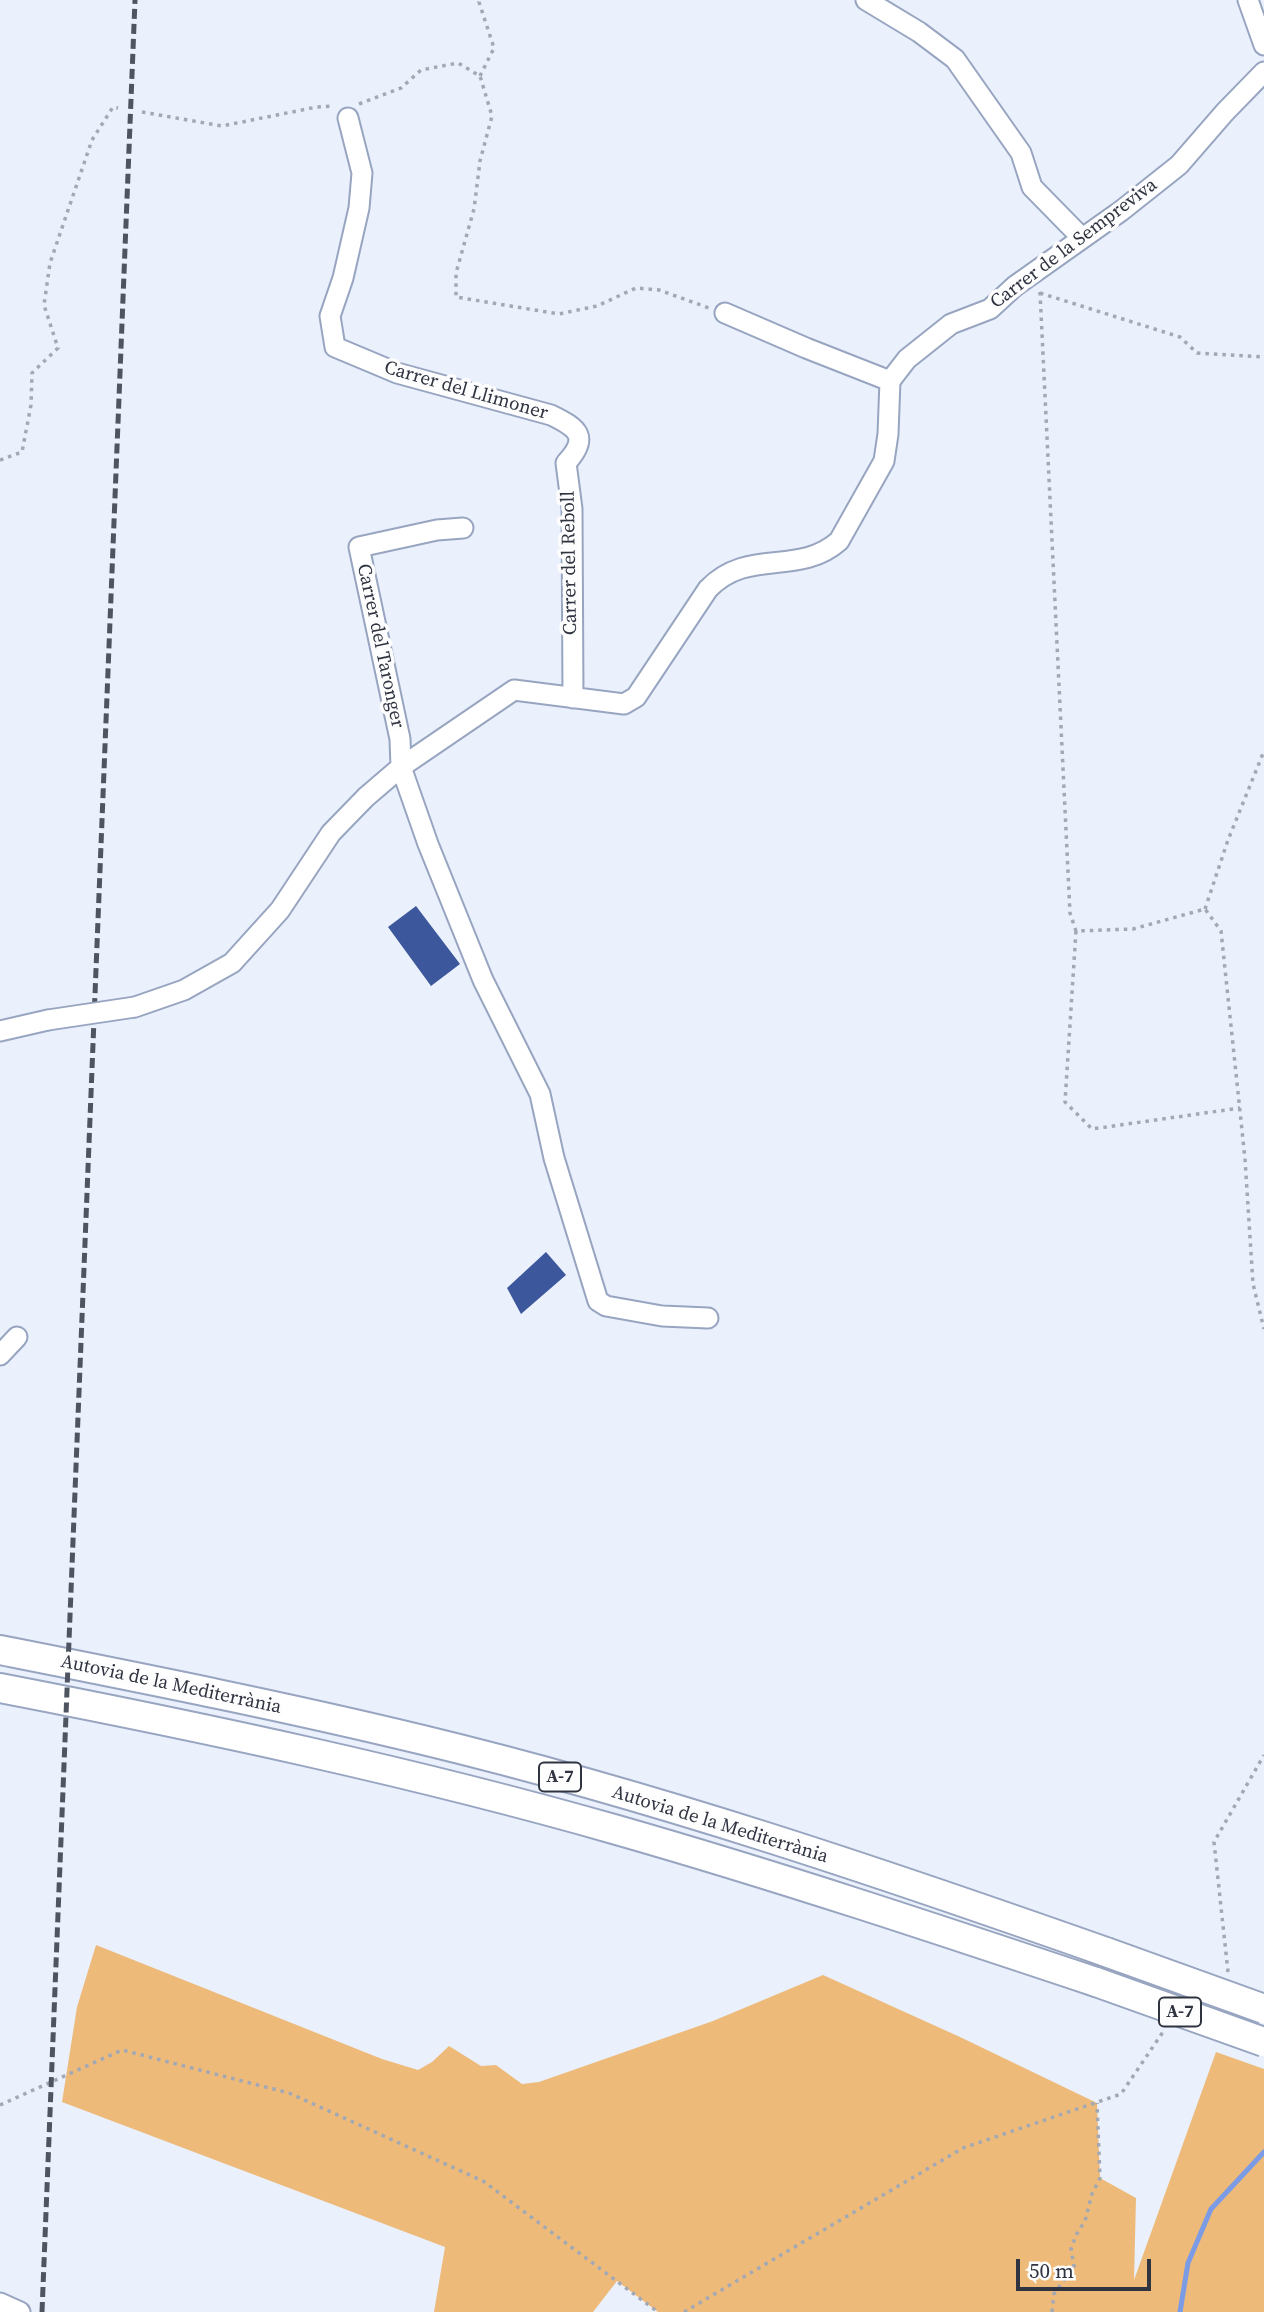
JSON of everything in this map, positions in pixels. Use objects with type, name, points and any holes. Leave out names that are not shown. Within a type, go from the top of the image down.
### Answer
[{"type":"highway","name":"Autovia de la Mediterrània","points":[[0,1650],[207,1692],[425,1741],[610,1791],[919,1886],[1264,2009]]},
{"type":"highway","name":"Autovia de la Mediterrània","points":[[0,1688],[210,1729],[415,1777],[603,1826],[907,1919],[1264,2042]]},
{"type":"street","points":[[866,0],[919,32],[955,59],[1021,153],[1032,187],[1082,238]]},
{"type":"street","points":[[1248,0],[1264,45]]},
{"type":"street","name":"Carrer de la Sempreviva","points":[[890,380],[907,359],[951,324],[990,309],[1015,286],[1121,211],[1178,165],[1225,111],[1264,72]]},
{"type":"street","name":"Carrer del Llimoner","points":[[347,109],[362,173],[359,208],[343,278],[330,316],[335,347],[397,373],[551,415],[570,424],[578,433]]},
{"type":"street","points":[[0,1031],[48,1020],[135,1007],[184,990],[232,963],[280,910],[331,833],[366,797],[401,767],[514,690],[624,704],[636,697],[708,589],[726,572],[743,566],[808,559],[829,550],[839,541],[884,461],[890,380],[724,313]]},
{"type":"street","name":"Carrer del Reboll","points":[[573,698],[572,509],[566,463],[577,451],[580,442],[578,433]]},
{"type":"street","name":"Carrer del Taronger","points":[[401,767],[400,739],[359,547],[437,530],[463,528]]},
{"type":"street","points":[[401,767],[428,844],[483,980],[540,1094],[554,1158],[598,1301],[606,1306],[662,1316],[708,1318]]},
{"type":"street","points":[[0,1355],[17,1337]]},
{"type":"street","points":[[0,2303],[20,2312]]},
{"type":"path","points":[[480,0],[494,48],[480,76]]},
{"type":"path","points":[[142,113],[222,126],[258,121],[317,107],[347,109],[401,88],[421,70],[458,63],[480,76],[492,116],[480,161],[474,209],[456,273],[456,297],[559,314],[597,306],[636,288],[659,289],[724,313]]},
{"type":"path","points":[[0,460],[22,452],[31,405],[32,373],[58,348],[44,305],[50,263],[92,140],[113,107],[118,108]]},
{"type":"path","points":[[1039,268],[1070,913],[1076,931],[1065,1102],[1092,1129],[1240,1108]]},
{"type":"path","points":[[1040,293],[1180,337],[1197,353],[1264,357]]},
{"type":"path","points":[[1205,909],[1228,840],[1264,751]]},
{"type":"path","points":[[1076,931],[1133,929],[1205,909]]},
{"type":"path","points":[[1205,909],[1221,931],[1240,1108],[1253,1284],[1264,1329]]},
{"type":"path","points":[[1228,1972],[1214,1842],[1264,1755]]},
{"type":"path","points":[[684,2312],[964,2148],[1121,2094],[1166,2027]]},
{"type":"path","points":[[0,2105],[122,2050],[289,2093],[483,2181],[658,2312]]},
{"type":"path","points":[[1052,2312],[1054,2294],[1074,2266],[1071,2249],[1085,2221],[1092,2194],[1100,2178],[1097,2103]]},
{"type":"shaded area","points":[[96,1945],[382,2059],[418,2070],[432,2062],[449,2046],[481,2066],[496,2065],[522,2084],[539,2082],[713,2021],[823,1975],[1097,2103],[1100,2178],[1136,2198],[1134,2280],[1216,2052],[1264,2069],[1264,2312],[658,2312],[617,2281],[593,2312],[434,2312],[445,2247],[62,2102],[77,2007]]},
{"type":"building","points":[[416,906],[460,964],[431,986],[388,927]]},
{"type":"building","points":[[546,1252],[566,1275],[521,1314],[507,1288]]},
{"type":"waterway","points":[[1180,2312],[1188,2263],[1211,2209],[1264,2152]]},
{"type":"railway","points":[[42,2312],[135,0]]}]
